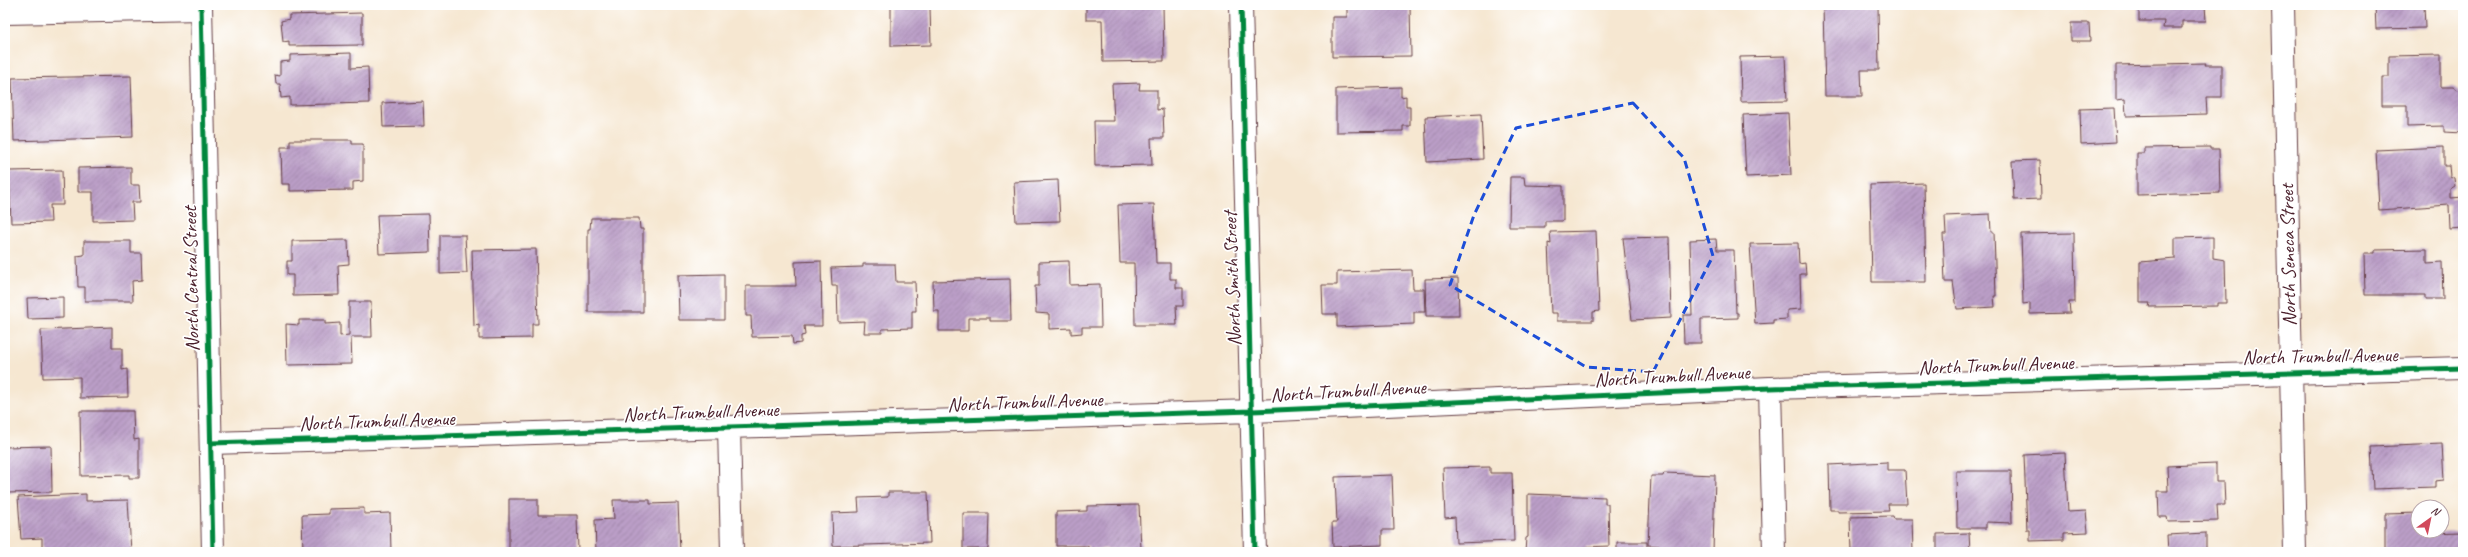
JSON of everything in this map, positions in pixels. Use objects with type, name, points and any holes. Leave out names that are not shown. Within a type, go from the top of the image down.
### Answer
[{"type":"street","name":"North Smith Street","points":[[1241,5],[1255,552]]},
{"type":"street","name":"North Seneca Street","points":[[2283,5],[2295,552]]},
{"type":"street","points":[[5,13],[201,7]]},
{"type":"street","name":"North Central Street","points":[[201,7],[213,552]]},
{"type":"street","name":"North Trumbull Avenue","points":[[211,442],[1252,411],[1770,388],[2463,368]]},
{"type":"street","points":[[1770,388],[1774,552]]},
{"type":"street","points":[[729,427],[732,552]]},
{"type":"highlighted area","points":[[1633,103],[1684,158],[1713,256],[1653,372],[1586,367],[1450,285],[1474,215],[1516,128]]},
{"type":"building","points":[[891,5],[926,5],[926,8],[930,8],[931,45],[891,46]]},
{"type":"building","points":[[1086,5],[1163,5],[1164,61],[1103,62],[1102,20],[1086,20]]},
{"type":"building","points":[[1347,5],[1410,5],[1411,56],[1332,57],[1332,17],[1347,17]]},
{"type":"building","points":[[1823,5],[1878,5],[1879,70],[1861,70],[1862,96],[1825,96]]},
{"type":"building","points":[[2139,5],[2205,5],[2206,21],[2182,21],[2182,28],[2163,28],[2164,21],[2139,21]]},
{"type":"building","points":[[2375,5],[2424,5],[2425,28],[2376,29]]},
{"type":"building","points":[[362,13],[362,45],[289,46],[289,41],[283,42],[281,21],[289,19],[289,15]]},
{"type":"building","points":[[2071,23],[2089,23],[2090,41],[2071,41]]},
{"type":"building","points":[[351,53],[351,68],[368,67],[369,103],[290,105],[290,97],[281,98],[280,84],[276,84],[275,75],[280,76],[280,62],[290,61],[290,55]]},
{"type":"building","points":[[2441,55],[2441,87],[2453,87],[2463,93],[2463,133],[2444,132],[2444,126],[2407,127],[2407,105],[2382,105],[2382,77],[2389,77],[2389,56]]},
{"type":"building","points":[[1785,56],[1787,101],[1741,102],[1740,57]]},
{"type":"building","points":[[2206,63],[2205,65],[2222,65],[2222,97],[2206,97],[2207,114],[2126,116],[2125,99],[2116,100],[2116,65]]},
{"type":"building","points":[[131,76],[133,137],[14,141],[12,78]]},
{"type":"building","points":[[1140,83],[1139,90],[1157,90],[1157,110],[1163,109],[1164,138],[1151,138],[1152,165],[1095,166],[1094,121],[1114,121],[1112,84]]},
{"type":"building","points":[[1401,87],[1401,97],[1406,96],[1406,107],[1410,107],[1410,126],[1403,126],[1403,131],[1336,132],[1336,89]]},
{"type":"building","points":[[423,101],[424,126],[383,127],[382,103]]},
{"type":"building","points":[[2114,108],[2116,142],[2081,144],[2080,109]]},
{"type":"building","points":[[1788,113],[1791,175],[1746,177],[1743,115]]},
{"type":"building","points":[[1481,114],[1483,159],[1427,162],[1425,117]]},
{"type":"building","points":[[290,140],[352,140],[352,144],[363,144],[363,181],[353,182],[353,190],[290,191],[290,184],[282,184],[281,147],[290,147]]},
{"type":"building","points":[[2210,147],[2210,149],[2219,149],[2220,193],[2137,195],[2137,153],[2144,153],[2144,148]]},
{"type":"building","points":[[2444,147],[2444,166],[2449,166],[2450,176],[2454,178],[2455,186],[2450,189],[2450,198],[2463,197],[2463,228],[2450,229],[2449,205],[2379,210],[2376,150]]},
{"type":"building","points":[[2040,160],[2041,199],[2014,200],[2012,161]]},
{"type":"building","points":[[131,167],[131,185],[139,185],[140,202],[132,202],[133,220],[93,221],[93,192],[78,192],[78,168]]},
{"type":"building","points":[[62,170],[63,205],[50,205],[51,222],[11,223],[9,171]]},
{"type":"building","points":[[1510,177],[1524,177],[1525,185],[1563,186],[1563,221],[1545,221],[1545,227],[1509,227]]},
{"type":"building","points":[[1058,180],[1060,221],[1016,222],[1014,182]]},
{"type":"building","points":[[1924,183],[1926,282],[1872,282],[1870,185]]},
{"type":"building","points":[[1154,204],[1156,263],[1170,263],[1170,279],[1176,279],[1176,288],[1183,288],[1183,306],[1176,306],[1177,325],[1135,325],[1134,263],[1120,263],[1118,205]]},
{"type":"building","points":[[429,214],[430,252],[379,254],[377,215]]},
{"type":"building","points":[[1990,214],[1991,232],[1994,232],[1995,307],[1957,309],[1953,282],[1945,282],[1943,234],[1946,234],[1945,216]]},
{"type":"building","points":[[591,218],[639,218],[640,229],[643,229],[643,312],[588,312],[588,229],[590,229]]},
{"type":"building","points":[[1596,231],[1599,311],[1593,312],[1593,321],[1557,321],[1557,313],[1551,313],[1548,243],[1551,244],[1550,232]]},
{"type":"building","points":[[2074,233],[2075,302],[2069,302],[2070,313],[2030,314],[2030,303],[2023,304],[2021,234]]},
{"type":"building","points":[[440,235],[465,235],[467,273],[440,274]]},
{"type":"building","points":[[1669,237],[1671,318],[1632,320],[1623,238]]},
{"type":"building","points":[[2213,237],[2213,258],[2225,260],[2226,303],[2217,303],[2217,306],[2149,307],[2150,303],[2140,303],[2140,262],[2175,259],[2175,238]]},
{"type":"building","points":[[1716,239],[1717,250],[1734,250],[1736,313],[1738,313],[1738,318],[1701,319],[1701,343],[1684,343],[1683,315],[1692,315],[1690,240]]},
{"type":"building","points":[[348,240],[349,264],[338,265],[339,295],[293,296],[293,275],[287,275],[287,261],[292,261],[292,241]]},
{"type":"building","points":[[84,241],[131,241],[131,253],[141,253],[142,280],[132,281],[133,301],[85,301],[85,287],[78,287],[77,256],[84,255]]},
{"type":"building","points":[[1798,243],[1799,264],[1805,263],[1806,274],[1800,274],[1801,309],[1787,310],[1787,319],[1773,320],[1773,323],[1755,324],[1750,244]]},
{"type":"building","points":[[536,249],[538,324],[532,324],[532,338],[479,339],[479,325],[474,326],[472,250]]},
{"type":"building","points":[[2427,249],[2427,263],[2442,262],[2443,299],[2426,299],[2426,295],[2365,295],[2364,253],[2375,253],[2375,250]]},
{"type":"building","points":[[821,261],[822,326],[804,326],[805,335],[801,336],[801,343],[793,344],[792,336],[752,337],[751,316],[746,316],[746,286],[796,286],[795,262]]},
{"type":"building","points":[[1069,261],[1070,285],[1100,284],[1101,327],[1082,327],[1082,333],[1071,334],[1071,328],[1049,329],[1049,314],[1036,313],[1035,286],[1039,286],[1039,262]]},
{"type":"building","points":[[863,264],[895,264],[896,282],[915,282],[916,311],[912,311],[912,328],[882,329],[882,333],[864,333],[865,321],[838,322],[837,286],[832,286],[831,268],[863,267]]},
{"type":"building","points":[[1412,270],[1413,289],[1424,289],[1425,312],[1414,312],[1414,324],[1337,327],[1337,314],[1323,314],[1322,285],[1337,285],[1337,272]]},
{"type":"building","points":[[724,274],[724,320],[679,320],[678,275]]},
{"type":"building","points":[[1458,278],[1459,316],[1426,316],[1425,279]]},
{"type":"building","points":[[1010,279],[1011,321],[990,321],[990,318],[968,318],[968,331],[939,331],[939,311],[934,311],[933,281]]},
{"type":"building","points":[[63,297],[63,318],[28,319],[27,298]]},
{"type":"building","points":[[349,302],[371,302],[372,337],[351,337],[352,364],[287,365],[286,324],[299,325],[299,320],[325,320],[325,324],[340,323],[340,336],[349,335]]},
{"type":"building","points":[[112,327],[112,348],[122,348],[122,370],[127,369],[128,397],[80,398],[80,377],[43,378],[41,330]]},
{"type":"building","points":[[80,411],[133,411],[134,440],[139,439],[139,478],[129,478],[129,475],[81,476]]},
{"type":"building","points":[[2442,444],[2444,480],[2435,481],[2435,487],[2373,489],[2371,447]]},
{"type":"building","points":[[51,446],[52,492],[5,493],[5,447]]},
{"type":"building","points":[[2065,453],[2068,512],[2086,511],[2088,532],[2064,533],[2064,540],[2030,541],[2030,530],[2027,530],[2024,455]]},
{"type":"building","points":[[1887,462],[1887,470],[1905,470],[1907,504],[1888,504],[1889,511],[1838,512],[1838,510],[1830,510],[1829,465]]},
{"type":"building","points":[[2216,464],[2216,482],[2224,482],[2225,505],[2217,505],[2218,521],[2168,522],[2167,517],[2159,517],[2158,491],[2168,491],[2167,466]]},
{"type":"building","points":[[1490,467],[1490,473],[1512,473],[1514,541],[1456,543],[1455,517],[1445,518],[1443,468]]},
{"type":"building","points":[[1956,471],[2011,471],[2012,523],[1986,522],[1986,528],[1957,528]]},
{"type":"building","points":[[1664,473],[1715,475],[1713,552],[1661,552],[1661,546],[1648,545],[1651,476],[1663,476]]},
{"type":"building","points":[[1392,475],[1394,530],[1382,530],[1382,545],[1333,547],[1332,522],[1337,522],[1335,477]]},
{"type":"building","points":[[888,492],[928,492],[930,543],[833,546],[832,513],[859,512],[858,498],[888,497]]},
{"type":"building","points":[[86,494],[86,501],[128,500],[131,552],[42,552],[42,538],[21,539],[18,497]]},
{"type":"building","points":[[1528,494],[1605,497],[1605,504],[1608,504],[1609,546],[1586,547],[1586,550],[1572,550],[1572,552],[1525,552],[1526,538],[1528,537]]},
{"type":"building","points":[[509,499],[538,499],[538,515],[577,515],[578,552],[509,552]]},
{"type":"building","points":[[613,500],[650,500],[650,504],[678,503],[680,552],[596,552],[595,520],[614,519]]},
{"type":"building","points":[[1139,505],[1141,549],[1088,549],[1088,546],[1056,546],[1056,512],[1087,511],[1087,506]]},
{"type":"building","points":[[364,508],[364,514],[390,513],[391,552],[303,552],[302,515],[329,514],[329,509]]},
{"type":"building","points":[[963,513],[989,513],[988,549],[963,549]]},
{"type":"building","points":[[2410,513],[2410,539],[2450,539],[2450,532],[2463,532],[2463,552],[2385,552],[2385,514]]},
{"type":"building","points":[[1893,516],[1894,519],[1912,519],[1913,552],[1851,552],[1850,517]]},
{"type":"building","points":[[1969,533],[1970,552],[1937,552],[1937,534]]},
{"type":"building","points":[[2206,533],[2206,552],[2168,552],[2167,535]]},
{"type":"building","points":[[1617,542],[1647,542],[1647,552],[1617,552]]},
{"type":"cycle path","points":[[201,5],[213,552]]},
{"type":"cycle path","points":[[1241,5],[1255,552]]},
{"type":"cycle path","points":[[211,443],[1252,411],[1770,388],[2463,368]]}]
